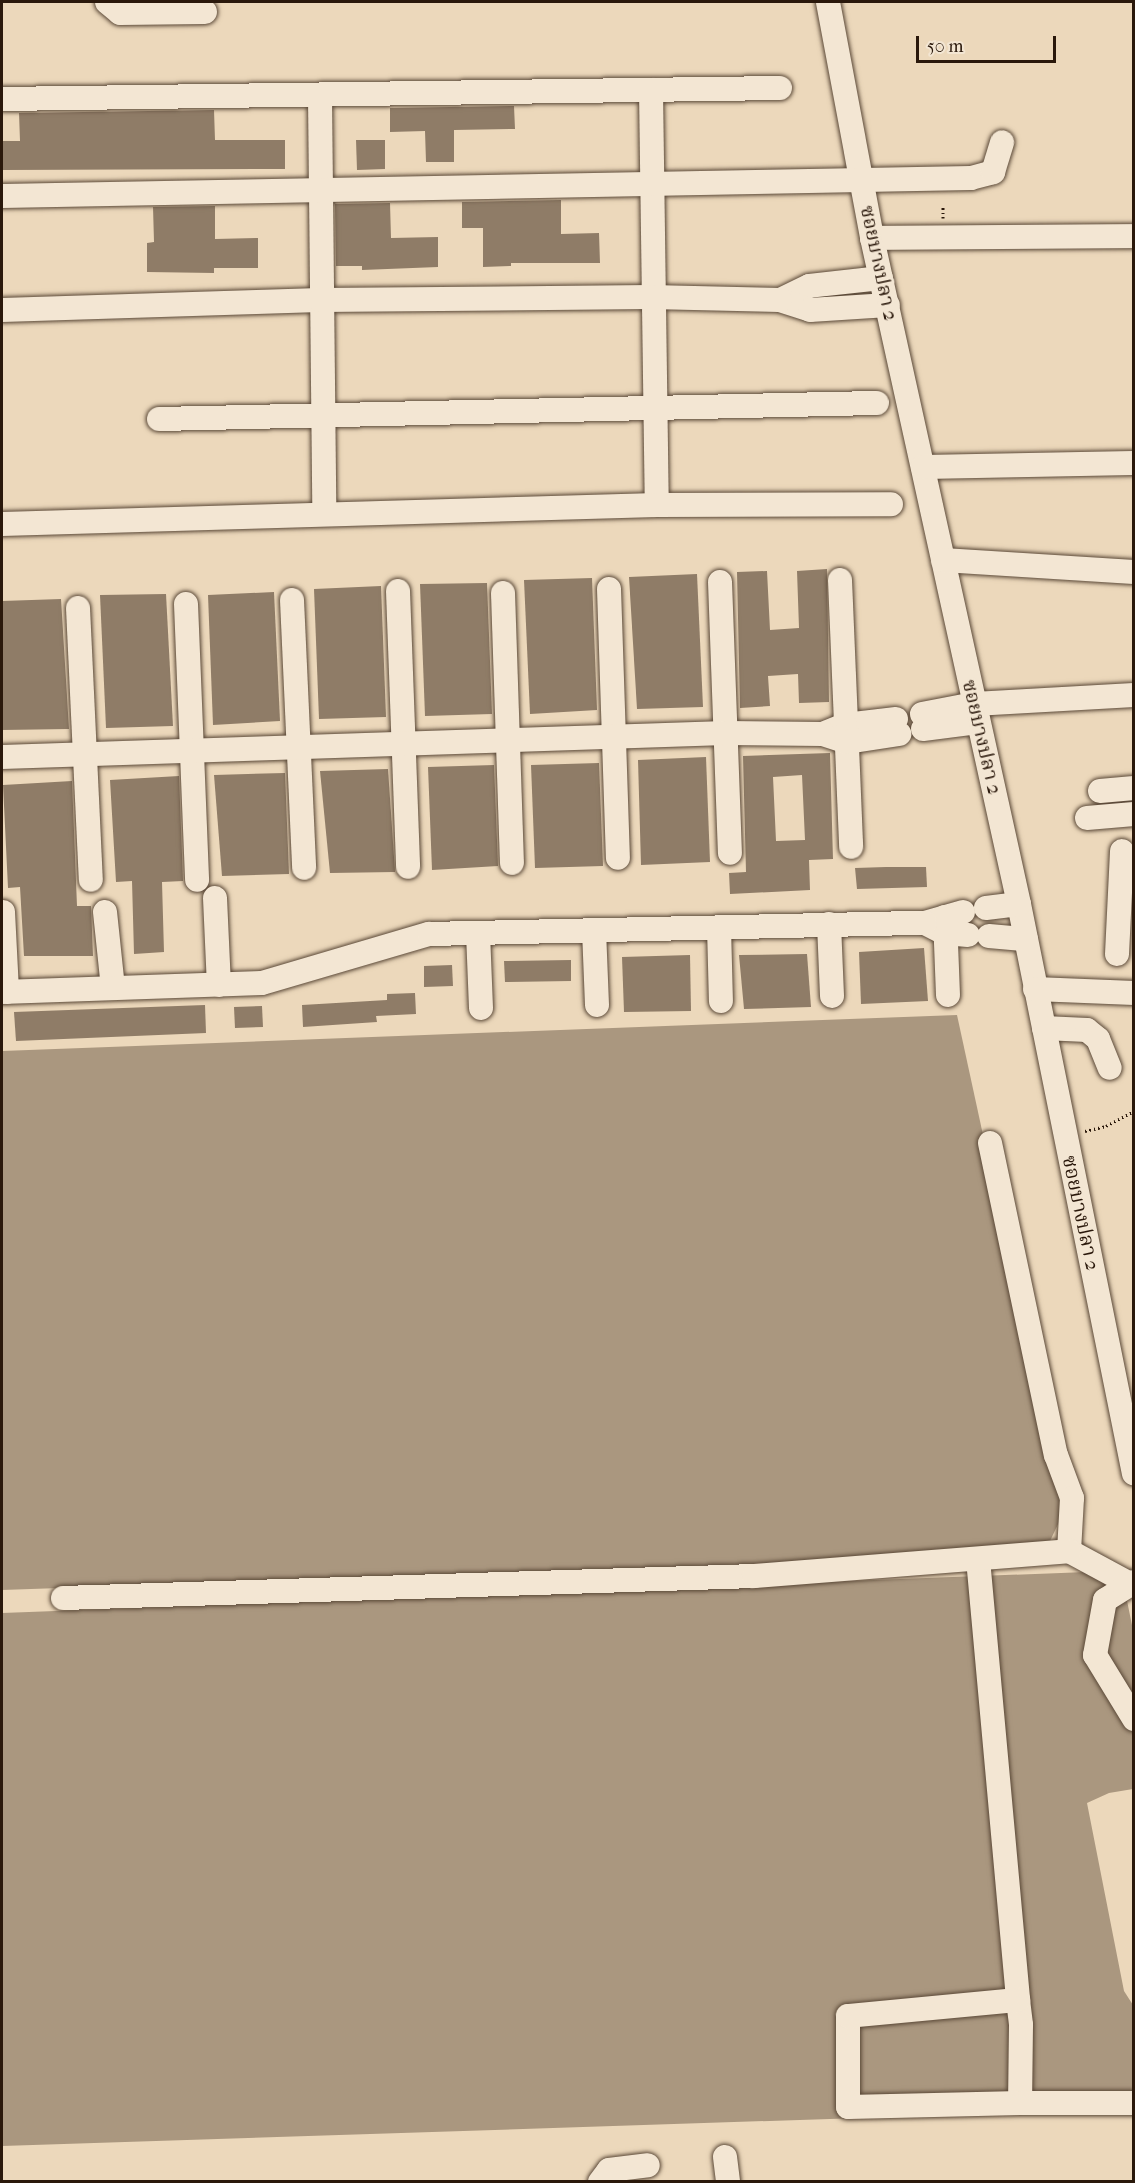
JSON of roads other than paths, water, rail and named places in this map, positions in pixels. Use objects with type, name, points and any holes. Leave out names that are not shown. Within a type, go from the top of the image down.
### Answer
[{"type":"street","points":[[107,2],[120,13],[205,12]]},
{"type":"street","name":"ซอยบางปลา 2","points":[[828,2],[872,238],[1019,904],[1035,989],[1125,1383],[1134,1474]]},
{"type":"street","points":[[2,99],[780,88]]},
{"type":"street","points":[[651,90],[653,185],[651,297],[657,505]]},
{"type":"street","points":[[320,96],[320,300],[324,416],[324,512]]},
{"type":"street","points":[[2,196],[653,185],[987,175],[993,172],[1002,142]]},
{"type":"street","points":[[872,238],[1134,236]]},
{"type":"street","points":[[780,300],[809,286],[881,278]]},
{"type":"street","points":[[2,310],[320,300],[651,297],[780,300],[817,310],[888,305]]},
{"type":"street","points":[[159,419],[877,403]]},
{"type":"street","points":[[923,467],[1134,463]]},
{"type":"street","points":[[2,524],[324,512],[657,505],[891,504]]},
{"type":"street","points":[[943,560],[1134,572]]},
{"type":"street","points":[[840,580],[851,848]]},
{"type":"street","points":[[720,582],[730,853]]},
{"type":"street","points":[[609,589],[618,858]]},
{"type":"street","points":[[398,591],[408,867]]},
{"type":"street","points":[[503,592],[512,863]]},
{"type":"street","points":[[292,600],[304,868]]},
{"type":"street","points":[[186,604],[197,880]]},
{"type":"street","points":[[78,608],[91,880]]},
{"type":"street","points":[[922,722],[976,713],[1134,695]]},
{"type":"street","points":[[2,757],[726,733],[846,734],[898,726]]},
{"type":"street","points":[[1087,818],[1128,815],[1118,789]]},
{"type":"street","points":[[1109,994],[1125,954],[1122,851]]},
{"type":"street","points":[[215,898],[219,985]]},
{"type":"street","points":[[960,923],[1019,904]]},
{"type":"street","points":[[3,912],[4,992],[219,985],[280,980],[412,937],[478,933],[960,923],[1026,939]]},
{"type":"street","points":[[105,912],[113,988]]},
{"type":"street","points":[[948,995],[960,923]]},
{"type":"street","points":[[829,924],[832,996]]},
{"type":"street","points":[[719,927],[721,1001]]},
{"type":"street","points":[[594,930],[597,1005]]},
{"type":"street","points":[[478,933],[481,1008]]},
{"type":"street","points":[[1035,989],[1109,994],[1134,993]]},
{"type":"street","points":[[1044,1028],[1088,1030],[1098,1039],[1110,1068]]},
{"type":"street","points":[[990,1143],[1056,1455],[1072,1498],[1069,1551]]},
{"type":"street","points":[[63,1598],[753,1576],[1069,1551],[1132,1583]]},
{"type":"street","points":[[978,1559],[1018,2001],[1020,2103]]},
{"type":"street","points":[[1132,1583],[1105,1600],[1095,1655],[1134,1719]]},
{"type":"street","points":[[1018,2001],[848,2016],[848,2108],[1020,2103],[1134,2103]]},
{"type":"street","points":[[725,2157],[728,2181]]},
{"type":"street","points":[[600,2181],[609,2170],[648,2165]]}]
